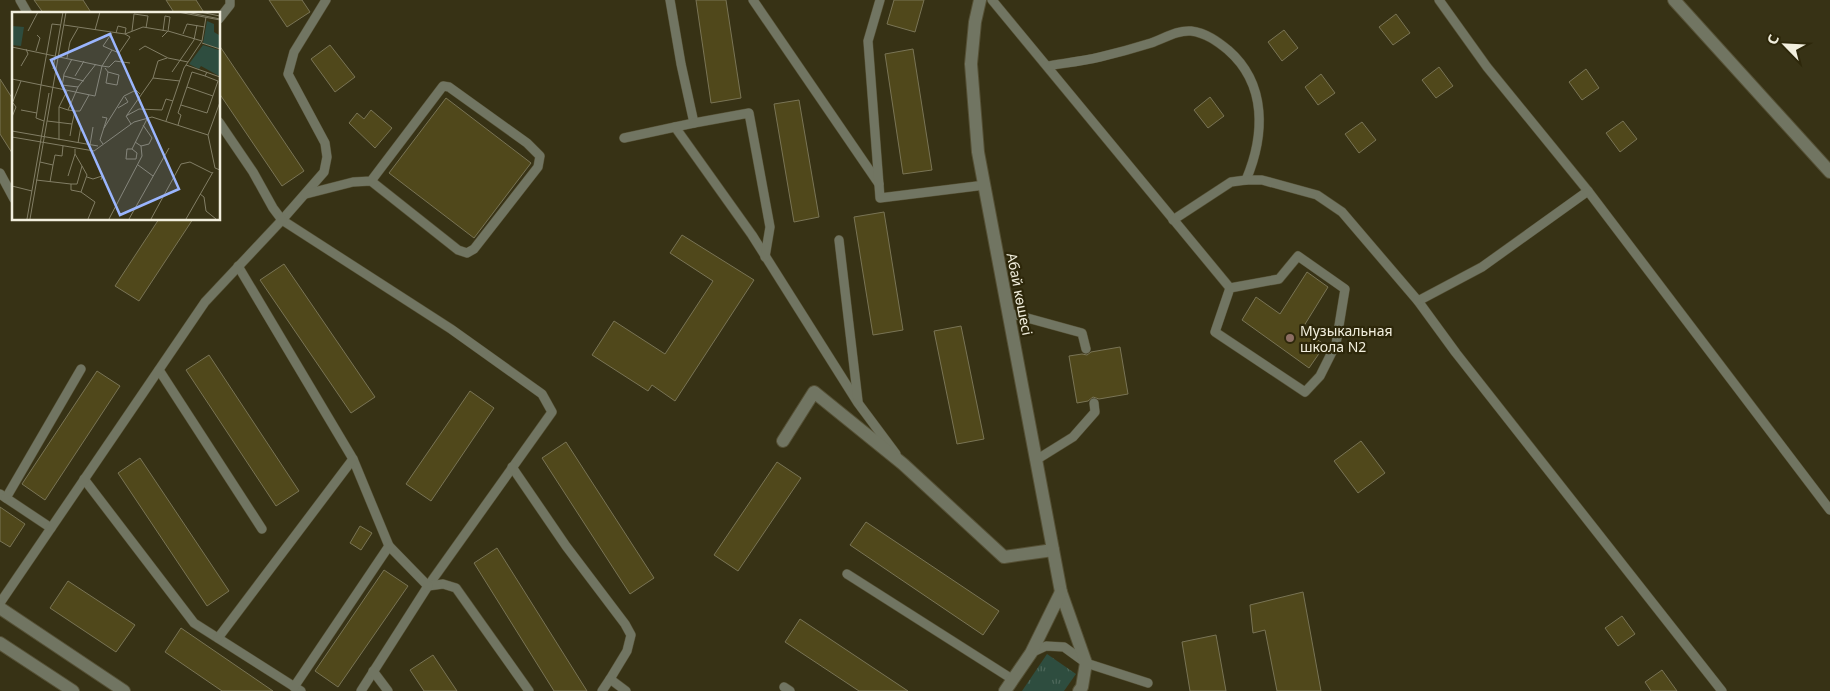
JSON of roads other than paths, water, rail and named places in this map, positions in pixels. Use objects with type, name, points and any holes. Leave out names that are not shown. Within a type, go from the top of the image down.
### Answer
[{"type":"street","name":"Абай көшесі","points":[[980,0],[975,22],[971,64],[978,152],[1061,592],[1086,663]]},
{"type":"street","points":[[1674,0],[1830,172]]},
{"type":"street","points":[[783,442],[814,392],[903,464],[1004,557],[1053,550]]},
{"type":"street","points":[[1004,691],[1031,653],[1061,592]]},
{"type":"street","points":[[0,608],[124,691]]},
{"type":"street","points":[[0,643],[74,691]]},
{"type":"street","points":[[1080,691],[1086,663]]},
{"type":"lane","points":[[20,0],[27,12]]},
{"type":"lane","points":[[220,18],[230,5],[230,0]]},
{"type":"lane","points":[[0,603],[205,302],[306,194],[324,172],[327,157],[326,143],[288,74],[294,52],[326,0]]},
{"type":"lane","points":[[670,0],[694,123]]},
{"type":"lane","points":[[753,0],[879,184]]},
{"type":"lane","points":[[880,0],[868,41],[880,198],[985,185]]},
{"type":"lane","points":[[992,0],[1230,288]]},
{"type":"lane","points":[[1439,0],[1487,67],[1588,191],[1830,510]]},
{"type":"lane","points":[[1047,66],[1100,57],[1153,42],[1174,33],[1190,31],[1204,34],[1217,40],[1236,58],[1248,76],[1256,95],[1260,119],[1259,140],[1254,161],[1246,180]]},
{"type":"lane","points":[[306,194],[353,182],[371,181],[458,250],[467,252],[474,249],[538,167],[540,156],[527,143],[449,86],[443,86],[371,181]]},
{"type":"lane","points":[[624,138],[749,113],[770,227],[765,257]]},
{"type":"lane","points":[[220,123],[253,172],[282,220],[451,329],[542,394],[552,412],[428,586],[360,691]]},
{"type":"lane","points":[[675,127],[765,257],[858,403],[903,464]]},
{"type":"lane","points":[[0,173],[12,195]]},
{"type":"lane","points":[[1173,220],[1231,182],[1246,180],[1262,180],[1317,195],[1342,212],[1418,301],[1456,353],[1722,691]]},
{"type":"lane","points":[[1418,301],[1482,267],[1588,191]]},
{"type":"lane","points":[[839,240],[858,403]]},
{"type":"lane","points":[[1298,256],[1345,289],[1336,344],[1320,376],[1305,392],[1215,332],[1230,288],[1279,279],[1298,256]]},
{"type":"lane","points":[[238,266],[353,459],[389,546],[428,586]]},
{"type":"lane","points":[[1009,313],[1082,333],[1086,349]]},
{"type":"lane","points":[[51,528],[3,496],[80,369]]},
{"type":"lane","points":[[159,370],[262,529]]},
{"type":"lane","points":[[1036,460],[1074,437],[1095,412],[1094,402]]},
{"type":"lane","points":[[218,638],[353,459]]},
{"type":"lane","points":[[512,468],[566,546],[625,624],[630,635],[627,651],[602,691]]},
{"type":"lane","points":[[84,479],[194,623],[298,689],[389,546]]},
{"type":"lane","points":[[847,574],[1012,679]]},
{"type":"lane","points":[[428,586],[443,584],[456,588],[529,691]]},
{"type":"lane","points":[[1031,653],[1046,646],[1064,647],[1086,663],[1148,683]]},
{"type":"lane","points":[[373,671],[388,691]]},
{"type":"lane","points":[[610,679],[626,691]]},
{"type":"place","name":"Музыкальная школа N2","points":[[1290,338]]}]
